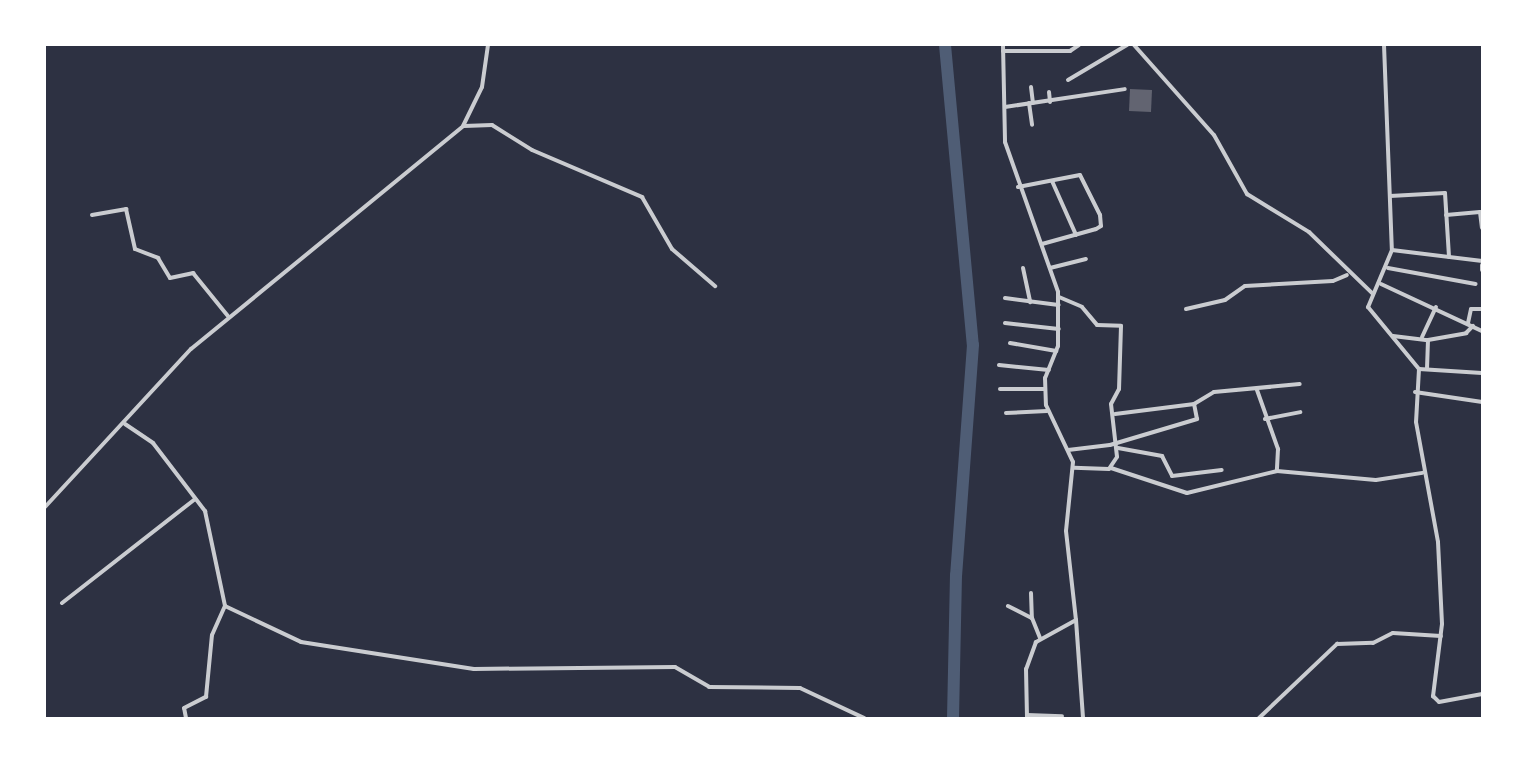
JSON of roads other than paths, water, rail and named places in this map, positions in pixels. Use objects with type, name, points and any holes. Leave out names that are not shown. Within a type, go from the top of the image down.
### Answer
[{"type":"street","points":[[45,507],[228,316],[463,126],[482,87],[488,45]]},
{"type":"street","points":[[1003,45],[1005,142],[1018,187],[1042,244],[1058,296],[1059,329],[1056,351],[1044,389],[1047,411],[1068,450],[1074,468],[1066,523],[1083,718]]},
{"type":"street","points":[[1003,51],[1070,51],[1079,45]]},
{"type":"street","points":[[1068,80],[1127,45]]},
{"type":"street","points":[[1134,45],[1214,135],[1247,194],[1309,232],[1347,274],[1373,294]]},
{"type":"street","points":[[1384,45],[1392,250],[1389,268],[1373,294],[1370,312],[1419,369]]},
{"type":"street","points":[[1031,87],[1032,124]]},
{"type":"street","points":[[1005,107],[1125,89]]},
{"type":"street","points":[[1049,93],[1050,102]]},
{"type":"street","points":[[463,126],[492,125],[532,150],[642,197],[672,249],[715,286]]},
{"type":"street","points":[[1018,187],[1076,174],[1084,180],[1102,224],[1076,235],[1042,244]]},
{"type":"street","points":[[1052,181],[1076,235]]},
{"type":"street","points":[[1390,196],[1445,193],[1449,257]]},
{"type":"street","points":[[92,214],[126,209],[135,249],[158,258],[170,278],[193,273],[228,316]]},
{"type":"street","points":[[1446,215],[1480,212],[1482,228]]},
{"type":"street","points":[[1392,250],[1482,263],[1482,270]]},
{"type":"street","points":[[1050,268],[1086,259]]},
{"type":"street","points":[[1023,268],[1030,302]]},
{"type":"street","points":[[1389,268],[1476,284]]},
{"type":"street","points":[[1186,309],[1225,300],[1245,286],[1332,280],[1347,274]]},
{"type":"street","points":[[1381,284],[1436,307],[1482,331]]},
{"type":"street","points":[[1058,296],[1082,308],[1097,325],[1121,326],[1119,389],[1111,405],[1115,414],[1118,448],[1110,468]]},
{"type":"street","points":[[1005,298],[1059,305]]},
{"type":"street","points":[[1422,337],[1436,307]]},
{"type":"street","points":[[1468,322],[1472,309],[1482,309]]},
{"type":"street","points":[[1005,322],[1059,329]]},
{"type":"street","points":[[1393,336],[1422,337],[1428,340],[1466,333],[1473,326]]},
{"type":"street","points":[[1427,369],[1428,340]]},
{"type":"street","points":[[1010,342],[1056,351]]},
{"type":"street","points":[[999,365],[1049,370]]},
{"type":"street","points":[[1419,369],[1482,373]]},
{"type":"street","points":[[1419,369],[1414,392],[1422,472],[1438,542],[1441,636],[1433,696],[1439,702],[1482,694]]},
{"type":"street","points":[[1115,414],[1194,404],[1214,392],[1257,390],[1300,384]]},
{"type":"street","points":[[1000,388],[1044,389]]},
{"type":"street","points":[[1257,390],[1265,419],[1279,453],[1276,471]]},
{"type":"street","points":[[1414,392],[1482,402]]},
{"type":"street","points":[[1068,450],[1117,441],[1197,419],[1194,404]]},
{"type":"street","points":[[1006,413],[1047,411]]},
{"type":"street","points":[[1265,419],[1300,412]]},
{"type":"street","points":[[125,424],[153,443],[208,521],[212,562],[225,606],[212,634],[206,697],[184,708],[186,718]]},
{"type":"street","points":[[1118,448],[1162,456],[1172,476],[1222,470]]},
{"type":"street","points":[[1074,468],[1110,468],[1187,494],[1276,471],[1376,480],[1422,472]]},
{"type":"street","points":[[62,603],[195,500]]},
{"type":"street","points":[[1031,593],[1032,618],[1040,639]]},
{"type":"street","points":[[225,606],[323,649],[474,669],[675,667],[709,687],[800,688],[864,718]]},
{"type":"street","points":[[1008,606],[1032,618]]},
{"type":"street","points":[[1062,716],[1027,717],[1026,669],[1040,639],[1076,620]]},
{"type":"street","points":[[1259,718],[1337,644],[1373,643],[1393,633],[1441,636]]},
{"type":"waterway","points":[[945,45],[973,345],[956,575],[953,718]]}]
